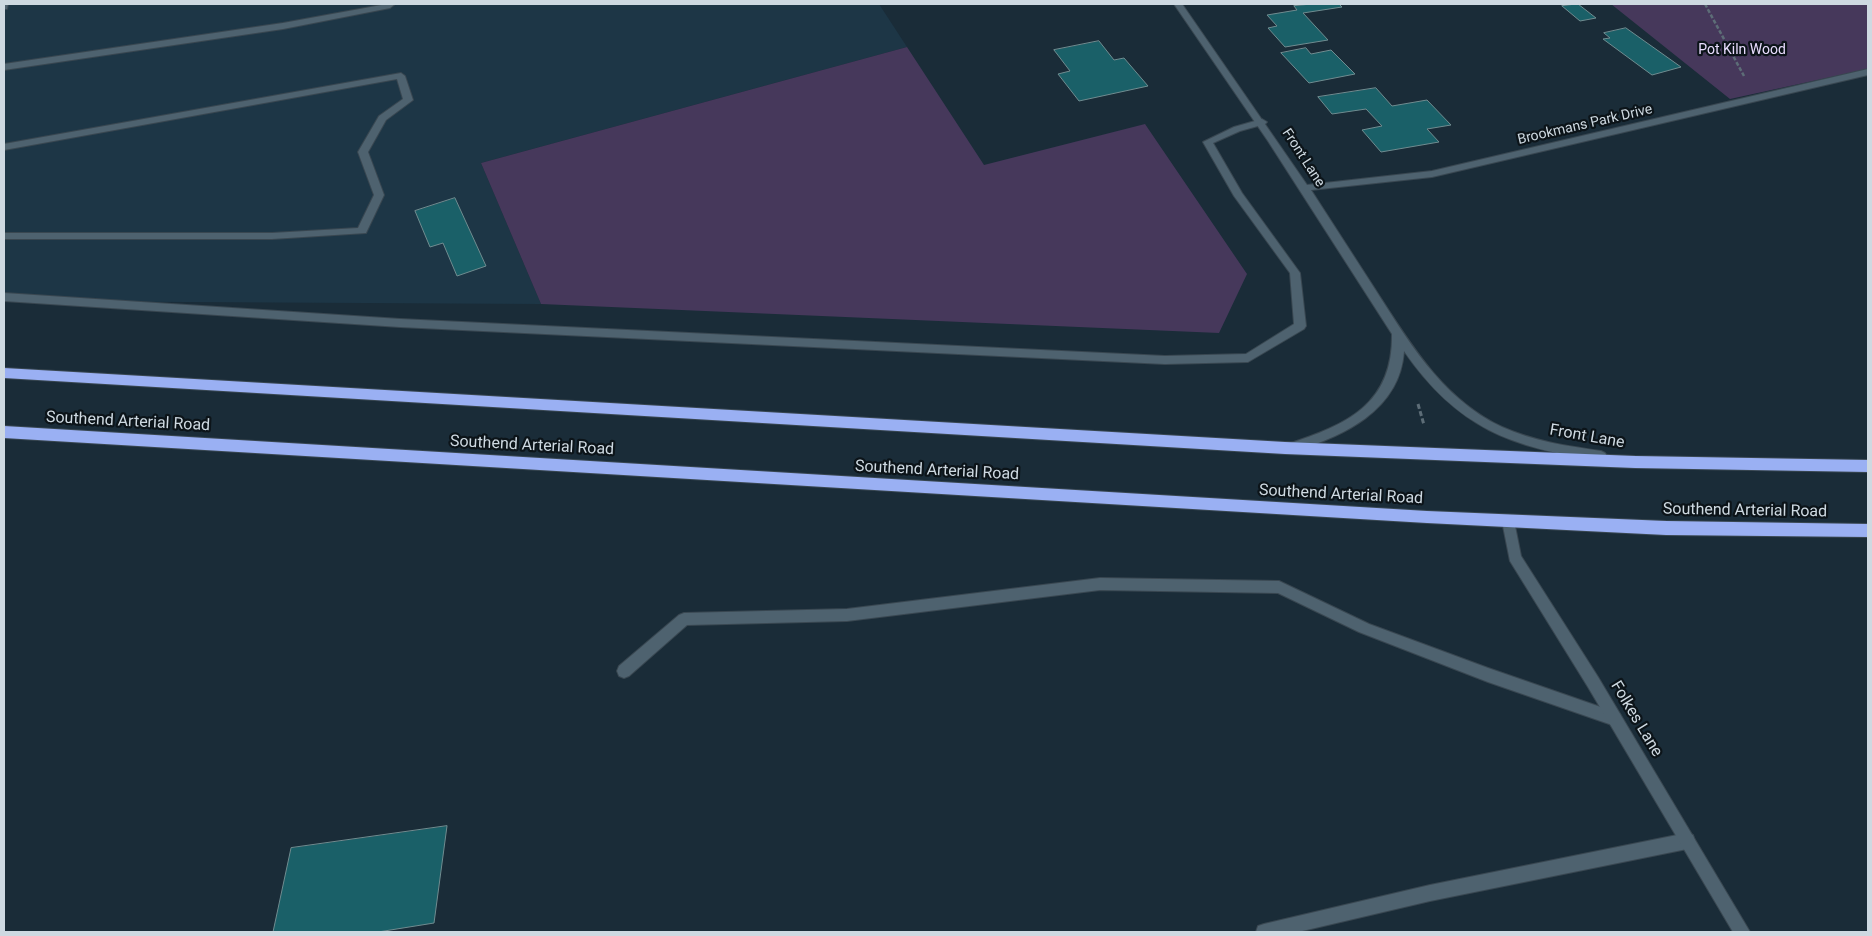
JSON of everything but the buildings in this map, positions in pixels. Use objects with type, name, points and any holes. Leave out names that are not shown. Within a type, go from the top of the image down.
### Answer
[{"type":"highway","points":[[4,373],[1285,448],[1634,462],[1868,466]]},
{"type":"highway","name":"Southend Arterial Road","points":[[4,432],[1508,521],[1666,528],[1868,531]]},
{"type":"street","points":[[4,67],[283,26],[390,6],[391,4]]},
{"type":"street","name":"Front Lane","points":[[1178,4],[1262,122],[1430,380],[1469,414],[1493,428],[1519,439],[1547,448],[1634,462]]},
{"type":"street","name":"Brookmans Park Drive","points":[[1304,188],[1432,174],[1868,72]]},
{"type":"street","points":[[4,148],[401,76],[408,100],[382,118],[363,152],[379,195],[362,232],[272,236],[4,236]]},
{"type":"street","points":[[4,297],[410,323],[1166,360],[1248,358],[1300,326],[1295,273],[1238,194],[1208,142],[1237,129],[1262,122]]},
{"type":"street","points":[[1285,448],[1328,436],[1350,426],[1374,406],[1390,384],[1398,359],[1398,333]]},
{"type":"street","name":"Folkes Lane","points":[[1508,521],[1515,557],[1615,719],[1742,932]]},
{"type":"street","points":[[624,671],[684,619],[847,615],[1100,584],[1279,587],[1364,628],[1488,676],[1615,719]]},
{"type":"street","points":[[1264,932],[1430,892],[1688,841]]},
{"type":"path","points":[[1705,4],[1756,99]]},
{"type":"shaded area","points":[[4,4],[879,4],[907,47],[481,163],[541,304],[4,301]]},
{"type":"green space","name":"Pot Kiln Wood","points":[[1611,4],[1868,4],[1868,69],[1730,99]]},
{"type":"green space","points":[[907,47],[984,165],[1145,124],[1247,274],[1219,333],[541,304],[481,163]]}]
